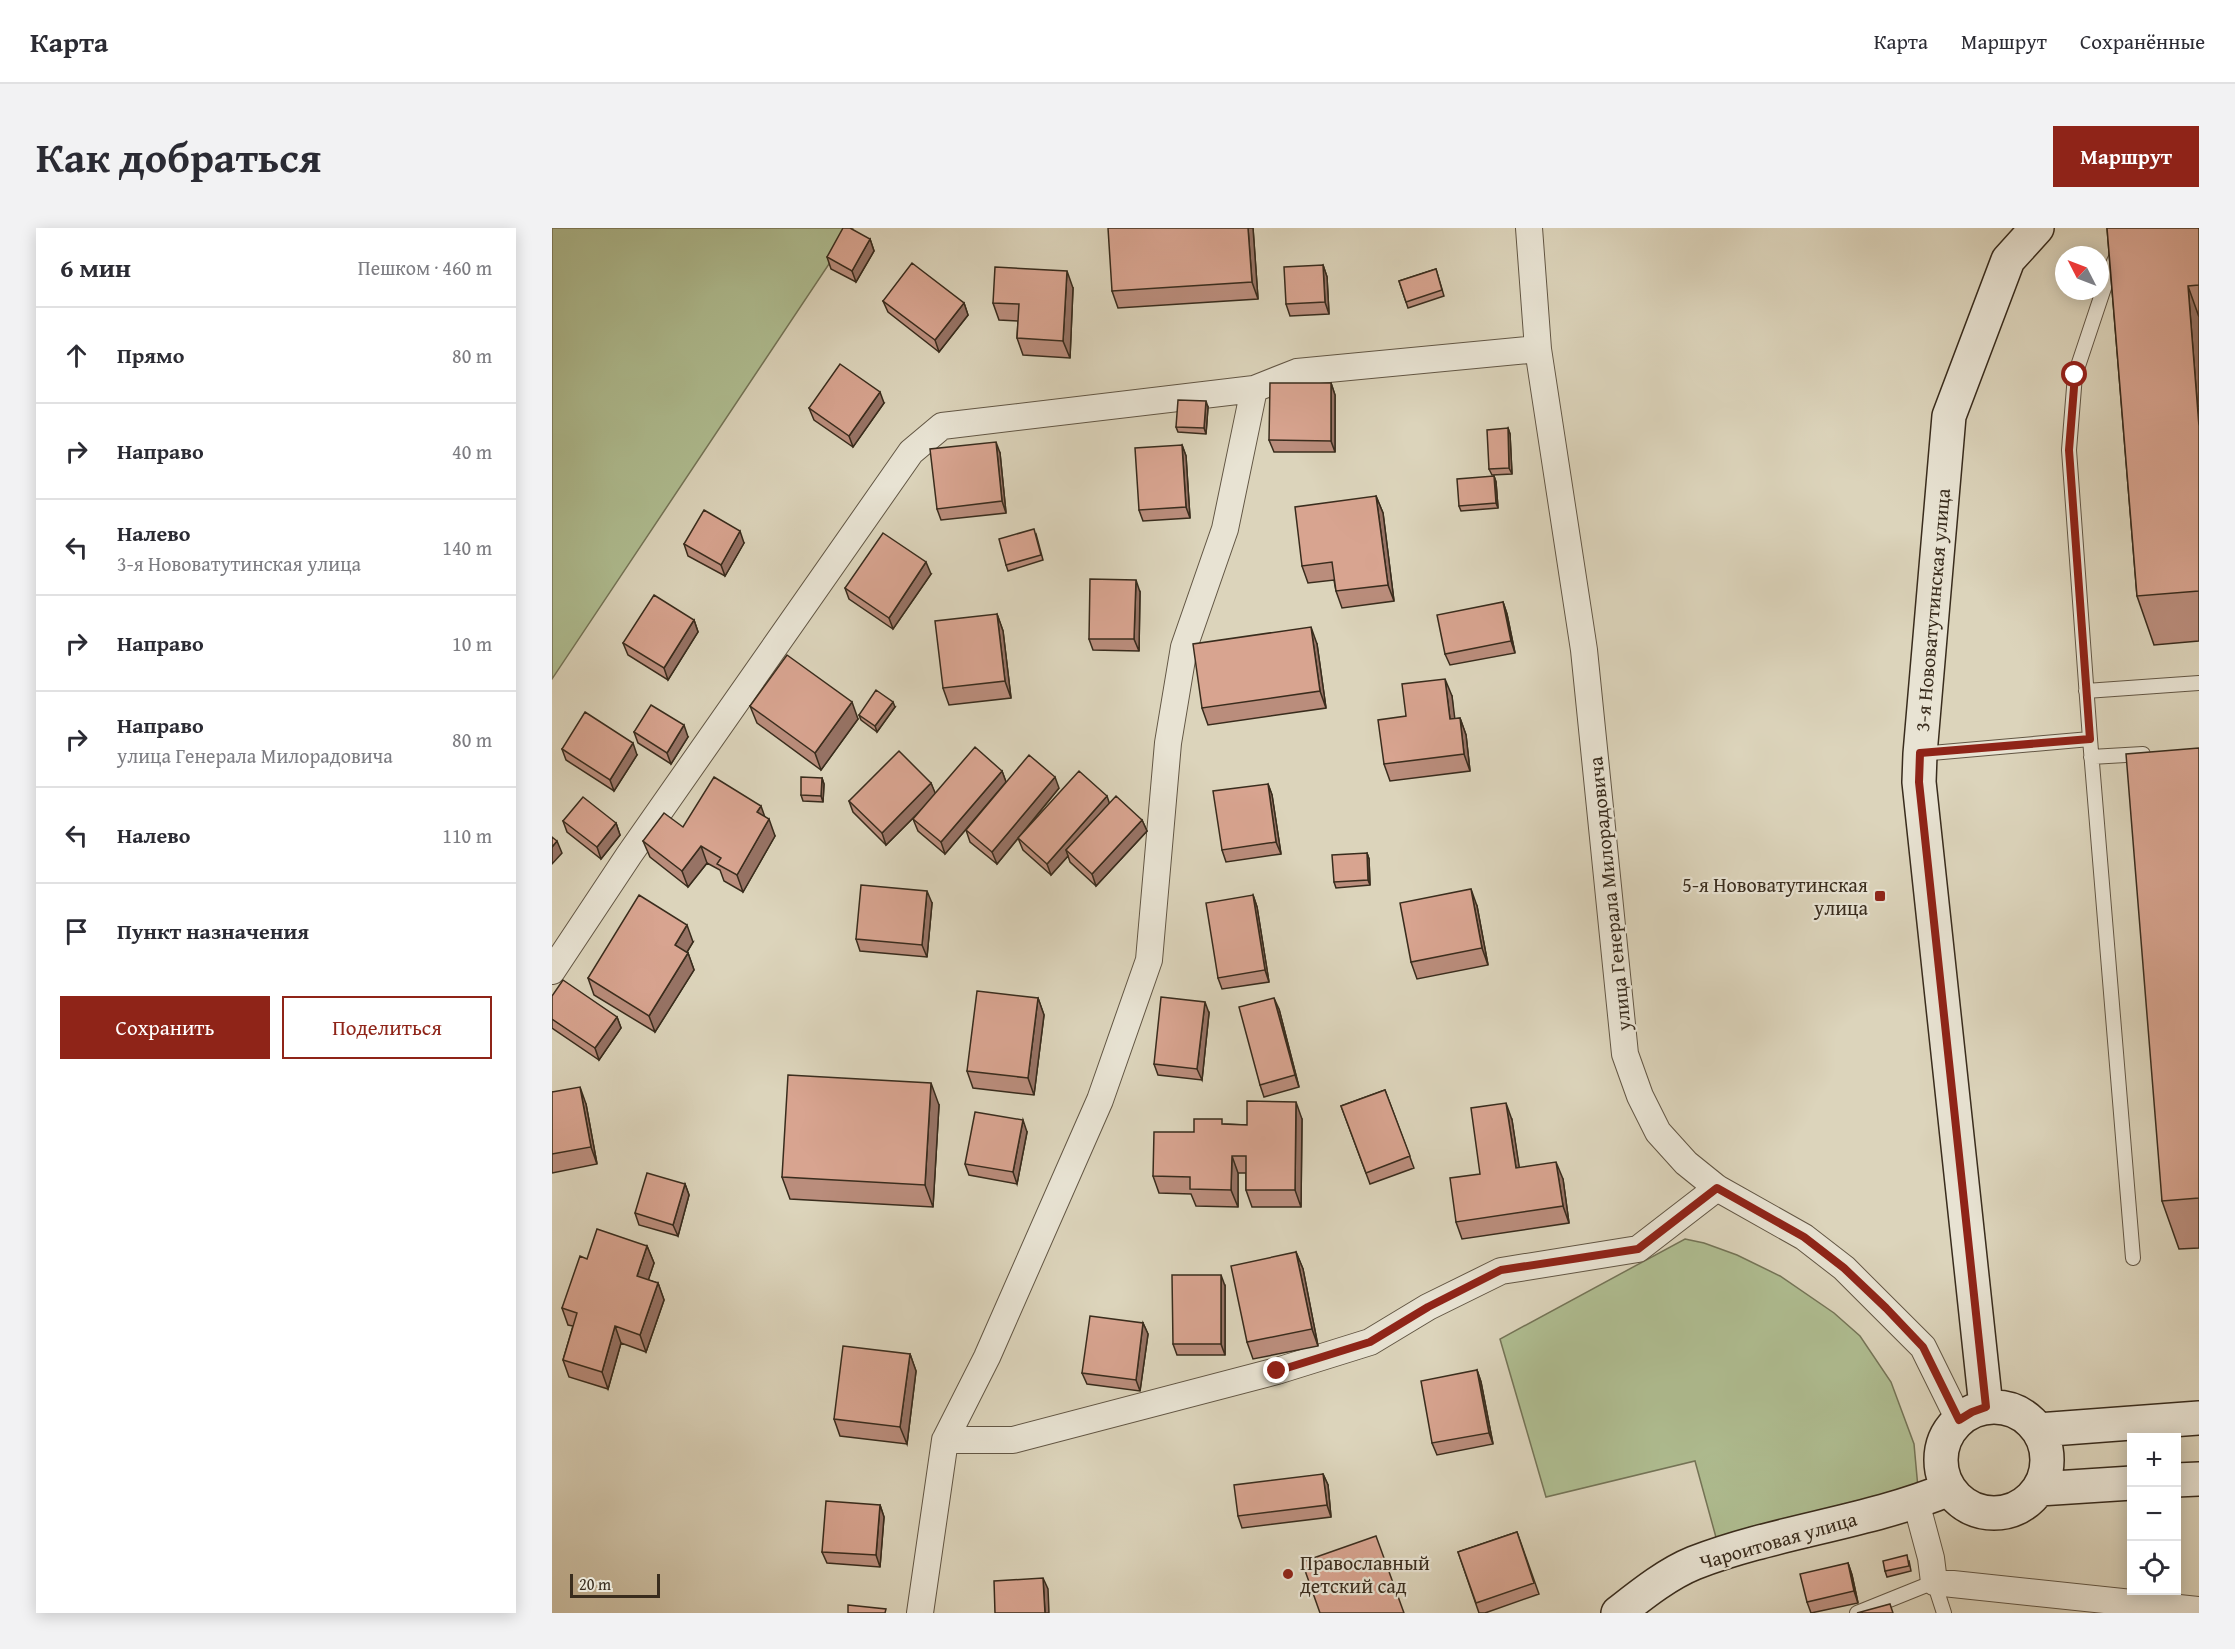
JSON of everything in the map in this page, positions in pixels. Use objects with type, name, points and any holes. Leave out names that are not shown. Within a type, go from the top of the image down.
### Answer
[{"type":"street","name":"улица Генерала Милорадовича","points":[[1529,228],[1538,349],[1584,650],[1625,1054],[1640,1096],[1658,1132],[1686,1163],[1717,1188],[1804,1237],[1844,1268],[1923,1347],[1973,1414]]},
{"type":"street","name":"3-я Нововатутинская улица","points":[[1973,1414],[1919,782],[1920,753],[1949,416],[2008,260],[2037,228]]},
{"type":"street","points":[[552,971],[628,855],[911,452],[942,426],[1254,388],[1297,372],[1538,349]]},
{"type":"street","points":[[920,1613],[945,1440],[987,1357],[1100,1100],[1149,960],[1168,743],[1184,647],[1225,529],[1254,388]]},
{"type":"street","points":[[945,1440],[1013,1440],[1277,1371],[1370,1342],[1428,1307],[1501,1270],[1638,1249],[1717,1188]]},
{"type":"street","points":[[2001,1407],[2015,1411],[2028,1419],[2038,1430],[2047,1455],[2046,1473],[2039,1489],[2027,1502],[2019,1507],[1994,1514],[1968,1507],[1949,1489],[1942,1472],[1941,1452],[1947,1435],[1973,1414],[2001,1407]]},
{"type":"street","points":[[2038,1430],[2199,1418]]},
{"type":"street","points":[[2181,1480],[2199,1479]]},
{"type":"street","points":[[2039,1489],[2127,1483]]},
{"type":"street","name":"Чароитовая улица","points":[[1618,1613],[1653,1587],[1693,1564],[1768,1540],[1916,1502],[1949,1489]]},
{"type":"street","points":[[1916,1502],[1931,1558],[1934,1582],[2199,1610]]},
{"type":"lane","points":[[2130,228],[2110,270],[2075,375],[2069,450],[2091,757],[2133,1258]]},
{"type":"lane","points":[[2086,691],[2199,683]]},
{"type":"lane","points":[[1920,753],[2090,739]]},
{"type":"lane","points":[[2091,757],[2156,753]]},
{"type":"lane","points":[[1857,1613],[1934,1582],[1944,1613]]},
{"type":"green space","points":[[552,228],[853,228],[552,679]]},
{"type":"green space","points":[[1685,1239],[1737,1255],[1780,1276],[1834,1313],[1860,1336],[1891,1382],[1914,1444],[1918,1488],[1717,1541],[1695,1461],[1546,1497],[1500,1339]]},
{"type":"building","points":[[843,228],[850,228],[870,239],[852,271],[827,257]]},
{"type":"building","points":[[1108,228],[1248,228],[1252,282],[1112,291]]},
{"type":"building","points":[[2107,228],[2199,228],[2199,285],[2188,286],[2199,426],[2199,591],[2137,596]]},
{"type":"building","points":[[912,263],[964,303],[935,340],[883,301]]},
{"type":"building","points":[[1323,265],[1325,302],[1286,304],[1284,267]]},
{"type":"building","points":[[995,267],[1067,271],[1063,341],[1017,338],[1019,304],[993,303]]},
{"type":"building","points":[[1436,269],[1442,290],[1406,302],[1399,281]]},
{"type":"building","points":[[840,364],[880,392],[849,436],[809,408]]},
{"type":"building","points":[[1270,383],[1331,383],[1331,441],[1269,440]]},
{"type":"building","points":[[1178,400],[1206,401],[1204,428],[1176,427]]},
{"type":"building","points":[[1508,428],[1509,468],[1489,469],[1487,430]]},
{"type":"building","points":[[996,442],[1002,501],[937,509],[930,449]]},
{"type":"building","points":[[1182,445],[1186,507],[1139,510],[1135,448]]},
{"type":"building","points":[[1494,476],[1496,503],[1459,506],[1457,479]]},
{"type":"building","points":[[1376,496],[1388,585],[1336,591],[1332,562],[1302,566],[1295,507]]},
{"type":"building","points":[[704,510],[740,531],[721,565],[684,544]]},
{"type":"building","points":[[1034,529],[1041,555],[1006,565],[999,539]]},
{"type":"building","points":[[883,533],[926,562],[889,618],[845,588]]},
{"type":"building","points":[[1090,579],[1136,580],[1134,639],[1089,639]]},
{"type":"building","points":[[654,595],[694,620],[664,668],[623,643]]},
{"type":"building","points":[[1503,602],[1511,641],[1445,654],[1437,615]]},
{"type":"building","points":[[997,614],[1005,681],[943,688],[935,621]]},
{"type":"building","points":[[1311,627],[1320,691],[1202,708],[1193,644]]},
{"type":"building","points":[[787,655],[852,702],[815,753],[750,706]]},
{"type":"building","points":[[1445,679],[1450,719],[1460,718],[1464,754],[1384,764],[1378,720],[1406,716],[1402,684]]},
{"type":"building","points":[[876,690],[893,702],[875,726],[859,715]]},
{"type":"building","points":[[651,705],[684,725],[667,753],[634,732]]},
{"type":"building","points":[[585,712],[633,743],[610,780],[562,749]]},
{"type":"building","points":[[975,747],[1002,771],[941,842],[913,819]]},
{"type":"building","points":[[2199,748],[2199,1198],[2162,1201],[2126,754]]},
{"type":"building","points":[[899,751],[931,783],[882,833],[849,801]]},
{"type":"building","points":[[1029,755],[1055,777],[992,852],[966,830]]},
{"type":"building","points":[[1079,771],[1107,796],[1047,864],[1018,838]]},
{"type":"building","points":[[714,777],[761,806],[757,812],[769,819],[737,875],[717,864],[721,858],[701,846],[682,871],[643,841],[664,813],[683,827]]},
{"type":"building","points":[[801,777],[822,778],[821,796],[801,795]]},
{"type":"building","points":[[1268,784],[1276,842],[1222,850],[1213,791]]},
{"type":"building","points":[[1116,796],[1142,820],[1092,874],[1066,850]]},
{"type":"building","points":[[583,797],[616,823],[597,847],[563,821]]},
{"type":"building","points":[[552,837],[557,841],[552,847]]},
{"type":"building","points":[[1367,853],[1368,880],[1334,882],[1332,855]]},
{"type":"building","points":[[861,885],[927,891],[922,945],[856,939]]},
{"type":"building","points":[[1471,889],[1482,948],[1411,962],[1400,903]]},
{"type":"building","points":[[639,895],[687,925],[675,945],[688,953],[649,1016],[588,978]]},
{"type":"building","points":[[1253,895],[1265,970],[1218,978],[1206,903]]},
{"type":"building","points":[[563,980],[617,1017],[595,1048],[552,1019],[552,996]]},
{"type":"building","points":[[977,991],[1038,998],[1028,1078],[967,1071]]},
{"type":"building","points":[[1161,997],[1205,1002],[1197,1069],[1154,1064]]},
{"type":"building","points":[[1274,998],[1295,1075],[1260,1085],[1239,1007]]},
{"type":"building","points":[[788,1075],[931,1083],[925,1185],[782,1177]]},
{"type":"building","points":[[580,1087],[591,1147],[552,1154],[552,1092]]},
{"type":"building","points":[[1385,1090],[1410,1156],[1366,1173],[1341,1106]]},
{"type":"building","points":[[1247,1101],[1296,1102],[1295,1190],[1246,1190],[1246,1156],[1232,1156],[1231,1190],[1190,1189],[1190,1177],[1153,1176],[1154,1132],[1194,1132],[1194,1119],[1222,1119],[1222,1124],[1247,1125]]},
{"type":"building","points":[[1506,1103],[1516,1168],[1556,1162],[1563,1206],[1456,1222],[1450,1178],[1480,1174],[1471,1108]]},
{"type":"building","points":[[975,1112],[1023,1120],[1013,1172],[965,1164]]},
{"type":"building","points":[[647,1173],[685,1184],[673,1225],[635,1213]]},
{"type":"building","points":[[597,1229],[647,1246],[637,1276],[658,1283],[640,1335],[615,1326],[602,1372],[563,1360],[577,1313],[562,1308],[580,1256],[587,1259]]},
{"type":"building","points":[[1296,1252],[1312,1329],[1247,1342],[1231,1266]]},
{"type":"building","points":[[1172,1275],[1221,1275],[1221,1344],[1173,1344]]},
{"type":"building","points":[[1090,1316],[1143,1323],[1136,1380],[1082,1373]]},
{"type":"building","points":[[843,1346],[910,1354],[900,1427],[834,1419]]},
{"type":"building","points":[[1477,1370],[1489,1433],[1432,1443],[1421,1381]]},
{"type":"building","points":[[1323,1474],[1327,1505],[1238,1516],[1234,1485]]},
{"type":"building","points":[[826,1501],[880,1505],[876,1555],[822,1552]]},
{"type":"building","points":[[1517,1532],[1534,1583],[1476,1603],[1458,1552]]},
{"type":"building","points":[[1376,1536],[1404,1613],[1320,1613],[1302,1562]]},
{"type":"building","points":[[1907,1555],[1909,1566],[1885,1571],[1883,1561]]},
{"type":"building","points":[[1848,1563],[1854,1591],[1807,1602],[1800,1574]]},
{"type":"building","points":[[1043,1578],[1045,1613],[995,1613],[994,1581]]},
{"type":"building","points":[[1890,1604],[1893,1613],[1857,1613]]},
{"type":"building","points":[[848,1605],[886,1609],[885,1613],[848,1613]]},
{"type":"place","name":"5-я Нововатутинская улица","points":[[1880,896]]},
{"type":"place","name":"Православный детский сад","points":[[1288,1574]]},
{"type":"route","points":[[1277,1371],[1370,1342],[1428,1307],[1501,1270],[1638,1249],[1717,1188],[1804,1237],[1844,1268],[1886,1308],[1923,1347],[1959,1420],[1986,1407],[1919,782],[1920,753],[2090,739],[2069,450],[2075,375]]}]
